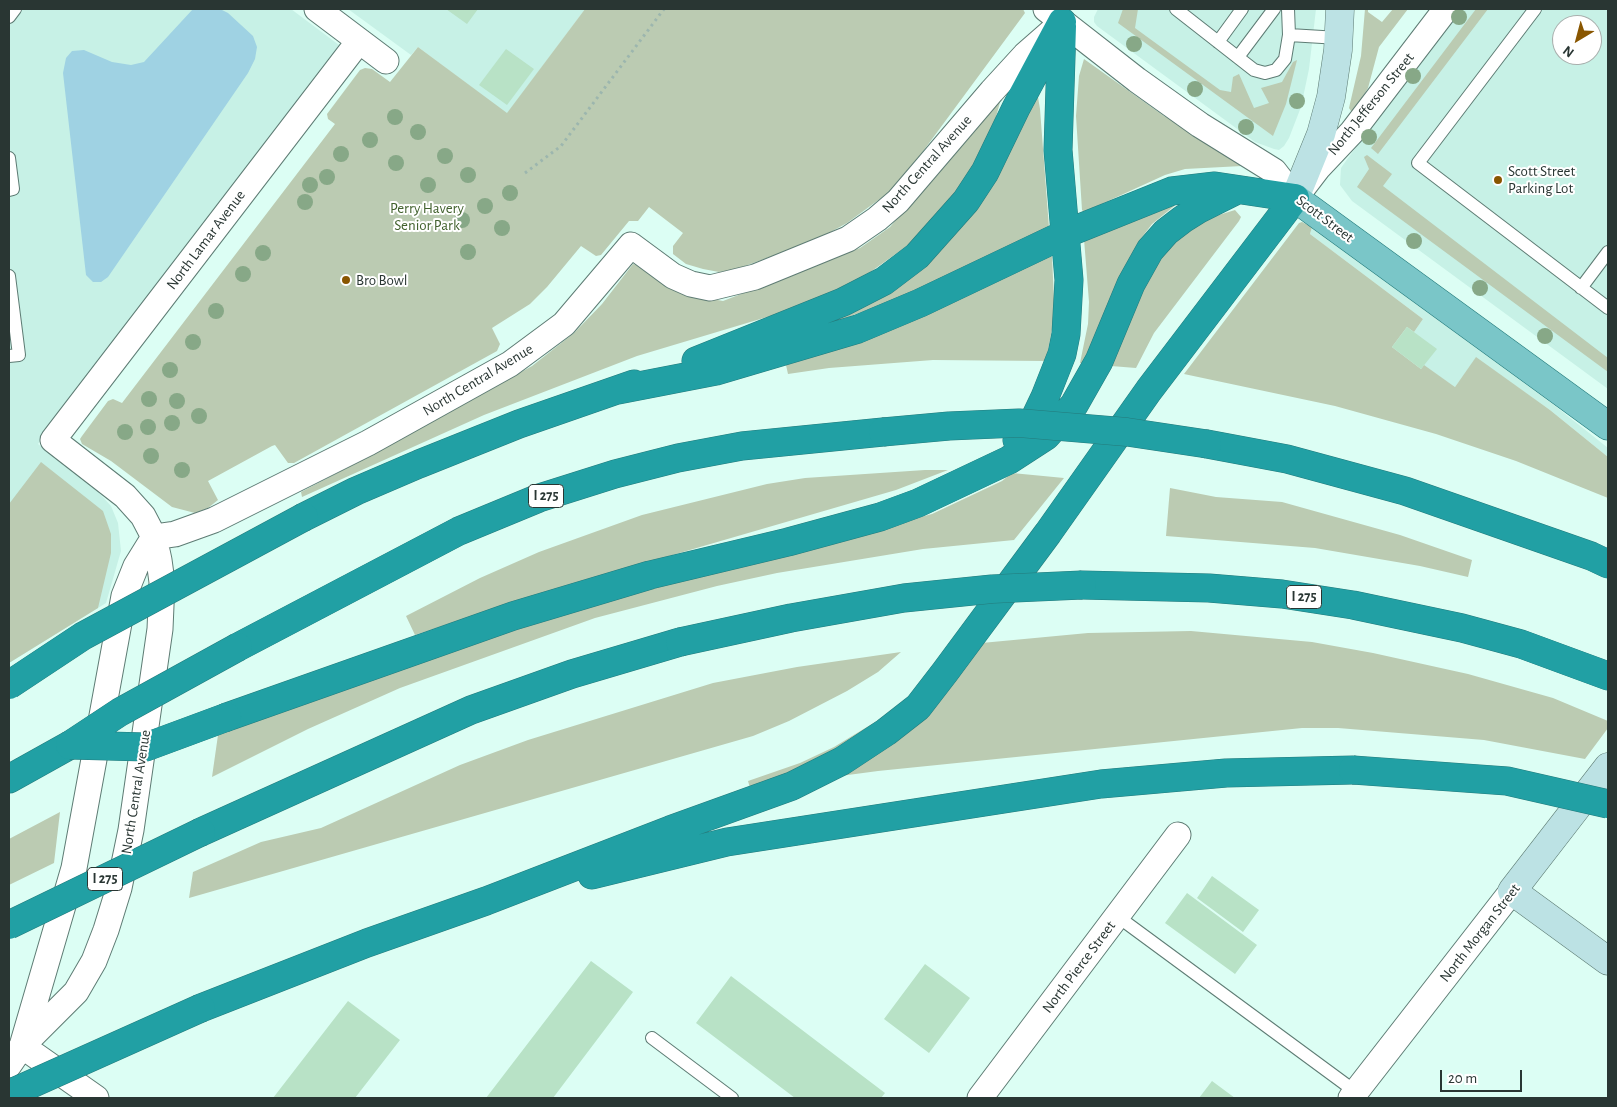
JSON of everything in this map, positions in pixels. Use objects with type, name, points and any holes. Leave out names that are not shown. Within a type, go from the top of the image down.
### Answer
[{"type":"highway","points":[[988,469],[1021,436],[1035,418],[1057,370],[1065,341],[1068,312],[1065,234],[1058,150],[1060,13]]},
{"type":"highway","points":[[9,685],[83,636],[356,491],[519,424],[618,390],[844,302],[884,281],[917,256],[960,208],[985,172],[1060,13]]},
{"type":"highway","points":[[9,1094],[201,1008],[367,943],[486,901],[670,830],[792,786],[842,761],[918,707],[1048,533],[1149,390],[1295,198],[1215,186],[1172,191],[1065,234],[920,304],[858,329],[716,371],[618,390]]},
{"type":"highway","points":[[70,745],[146,747],[513,616],[650,575],[788,542],[880,517],[918,504],[1028,449],[1046,436],[1074,405],[1099,361],[1135,276],[1150,250],[1166,232],[1199,208],[1241,189]]},
{"type":"highway","name":"I 275","points":[[9,779],[70,745],[120,712],[238,647],[459,531],[539,498],[614,474],[678,458],[742,446],[949,426],[1019,423],[1127,432],[1287,459],[1405,491],[1600,560]]},
{"type":"highway","name":"I 275","points":[[9,925],[202,832],[471,710],[572,674],[680,642],[791,618],[904,598],[992,589],[1082,585],[1209,588],[1282,594],[1405,615],[1521,644],[1608,676]]},
{"type":"highway","points":[[486,901],[727,842],[1101,784],[1226,773],[1353,770],[1507,781],[1608,804]]},
{"type":"main road","name":"Scott Street","points":[[1295,198],[1608,426]]},
{"type":"street","points":[[317,9],[386,61]]},
{"type":"street","points":[[1295,198],[1322,134],[1331,97],[1339,38],[1340,9]]},
{"type":"street","name":"North Jefferson Street","points":[[1295,198],[1318,168],[1352,132],[1446,9]]},
{"type":"street","name":"Scott Street","points":[[1060,13],[1200,125],[1274,171],[1295,198]]},
{"type":"street","name":"North Central Avenue","points":[[16,1056],[76,992],[94,961],[120,888],[141,770],[160,629],[162,582],[154,537],[196,528],[368,442],[510,364],[564,324],[631,245],[673,276],[691,284],[710,288],[755,277],[848,239],[877,219],[898,201],[1060,13]]},
{"type":"street","name":"North Lamar Avenue","points":[[154,537],[143,516],[125,496],[53,440],[360,41]]},
{"type":"street","points":[[162,582],[170,565],[196,528]]},
{"type":"street","points":[[96,1098],[16,1056],[74,868],[124,596],[136,566],[154,537]]},
{"type":"street","name":"North Morgan Street","points":[[1354,1095],[1608,767]]},
{"type":"street","name":"North Pierce Street","points":[[980,1098],[1178,835]]},
{"type":"street","points":[[1512,891],[1608,960]]},
{"type":"lane","points":[[9,17],[15,9]]},
{"type":"lane","points":[[1176,9],[1254,70],[1265,73],[1276,70],[1285,59],[1289,36],[1288,9]]},
{"type":"lane","points":[[1218,42],[1242,9]]},
{"type":"lane","points":[[1238,57],[1274,9]]},
{"type":"lane","points":[[1535,9],[1418,163],[1608,308]]},
{"type":"lane","points":[[1289,36],[1339,38]]},
{"type":"lane","points":[[9,158],[13,190],[9,190]]},
{"type":"lane","points":[[1581,288],[1608,252]]},
{"type":"lane","points":[[9,276],[19,355],[9,356]]},
{"type":"lane","points":[[1117,916],[1354,1095]]},
{"type":"lane","points":[[652,1038],[732,1098]]},
{"type":"path","points":[[525,173],[561,146],[664,9]]},
{"type":"shaded area","points":[[9,9],[291,9],[339,45],[38,444],[91,484],[111,506],[118,523],[121,551],[106,603],[9,663]]},
{"type":"shaded area","points":[[193,9],[220,9],[228,13],[253,36],[257,47],[255,59],[248,73],[108,277],[101,282],[93,282],[86,275],[63,73],[66,58],[72,51],[84,50],[112,62],[131,65],[144,62]]},
{"type":"shaded area","points":[[348,9],[585,9],[507,114],[418,47],[411,55]]},
{"type":"shaded area","points":[[1098,9],[1316,9],[1309,69],[1301,107],[1284,146],[1279,150],[1255,142],[1097,26],[1094,22],[1094,17]]},
{"type":"shaded area","name":"Scott Street Parking Lot","points":[[1460,9],[1608,9],[1608,389],[1352,201],[1340,185],[1341,168]]},
{"type":"shaded area","points":[[1312,227],[1554,405],[1608,448],[1608,457],[1550,410],[1476,358],[1455,387],[1424,366],[1421,369],[1392,347],[1407,327],[1414,332],[1423,319],[1310,234]]},
{"type":"green space","name":"Perry Havery Senior Park","points":[[585,9],[1023,9],[1025,13],[921,154],[888,193],[847,223],[816,240],[734,270],[719,272],[703,269],[686,264],[673,254],[673,246],[683,233],[649,207],[638,221],[629,221],[601,255],[596,256],[581,246],[547,287],[530,304],[492,328],[500,344],[497,351],[294,463],[288,463],[275,445],[272,446],[208,481],[218,500],[208,508],[195,513],[172,507],[111,461],[82,444],[80,439],[108,401],[113,399],[122,403],[335,124],[328,119],[327,114],[360,70],[365,68],[372,69],[390,82],[418,47],[507,113]]},
{"type":"green space","points":[[1123,9],[1138,9],[1135,28],[1220,90],[1231,92],[1233,77],[1239,74],[1254,108],[1269,103],[1261,88],[1282,82],[1293,62],[1297,60],[1286,104],[1273,136],[1118,23]]},
{"type":"green space","points":[[1365,9],[1368,9],[1368,12],[1382,22],[1393,9],[1408,9],[1379,47],[1368,88],[1354,111],[1351,111],[1349,108],[1361,56]]},
{"type":"green space","points":[[1476,9],[1488,9],[1378,154],[1371,148]]},
{"type":"green space","points":[[1084,59],[1164,116],[1244,163],[1242,166],[1185,169],[1165,175],[1084,212],[1082,210],[1076,116],[1079,76]]},
{"type":"green space","points":[[1002,95],[991,135],[976,165],[925,233],[855,283],[777,314],[637,356],[484,415],[302,497],[301,492],[383,449],[532,366],[574,333],[602,304],[633,264],[638,265],[679,293],[723,301],[860,248],[890,227]]},
{"type":"green space","points":[[1034,95],[1038,97],[1040,109],[1049,228],[901,298],[834,322],[832,316],[941,249],[964,224],[980,203]]},
{"type":"green space","points":[[1367,155],[1392,174],[1383,186],[1608,358],[1608,372],[1357,187],[1369,169],[1364,157]]},
{"type":"green space","points":[[1178,203],[1152,224],[1139,241],[1118,282],[1087,364],[1080,363],[1088,324],[1089,302],[1084,239]]},
{"type":"green space","points":[[1235,210],[1241,217],[1239,221],[1154,333],[1136,368],[1111,366],[1147,278],[1171,243],[1206,219]]},
{"type":"green space","points":[[1302,222],[1312,227],[1310,234],[1423,319],[1414,332],[1407,327],[1392,347],[1421,369],[1424,365],[1455,387],[1476,357],[1550,410],[1608,457],[1608,498],[1516,461],[1436,434],[1335,406],[1184,374],[1299,223]]},
{"type":"green space","points":[[1049,254],[1052,257],[1054,299],[1053,324],[1046,361],[933,360],[829,368],[788,374],[786,365],[815,355]]},
{"type":"green space","points":[[41,462],[103,511],[111,534],[111,553],[98,608],[9,663],[9,504]]},
{"type":"green space","points":[[948,470],[896,490],[542,593],[415,635],[406,616],[480,578],[539,552],[642,515],[767,484],[805,478]]},
{"type":"green space","points":[[1012,473],[1064,478],[1014,540],[923,549],[777,573],[717,586],[595,618],[400,688],[308,729],[212,777],[218,735],[337,687],[529,620],[932,514],[1002,481]]},
{"type":"green space","points":[[1170,488],[1216,497],[1282,502],[1400,535],[1472,560],[1468,577],[1420,566],[1315,548],[1166,536]]},
{"type":"green space","points":[[1191,631],[1312,642],[1468,674],[1553,698],[1608,721],[1608,728],[1585,759],[1484,740],[1338,728],[1302,728],[878,771],[750,788],[748,781],[800,763],[834,747],[880,719],[936,676],[971,644],[1088,633]]},
{"type":"green space","points":[[901,652],[878,672],[847,691],[789,721],[753,736],[189,898],[193,872],[261,842],[321,828],[460,765],[528,740],[713,683],[797,667]]},
{"type":"green space","points":[[60,812],[54,863],[9,885],[9,839]]},
{"type":"building","points":[[446,9],[478,9],[467,24]]},
{"type":"building","points":[[506,49],[534,69],[507,105],[479,85]]},
{"type":"building","points":[[1407,327],[1437,349],[1421,369],[1392,347]]},
{"type":"building","points":[[1212,876],[1259,910],[1243,932],[1197,898]]},
{"type":"building","points":[[1187,893],[1257,945],[1235,974],[1165,923]]},
{"type":"building","points":[[591,961],[633,992],[553,1098],[486,1098]]},
{"type":"building","points":[[925,964],[970,998],[929,1053],[884,1019]]},
{"type":"building","points":[[731,976],[885,1093],[881,1098],[795,1098],[696,1023]]},
{"type":"building","points":[[348,1001],[400,1040],[355,1098],[273,1098]]},
{"type":"building","points":[[1212,1081],[1235,1098],[1199,1098]]},
{"type":"place","name":"Scott Street Parking Lot","points":[[1498,180]]},
{"type":"place","name":"Bro Bowl","points":[[346,280]]}]
